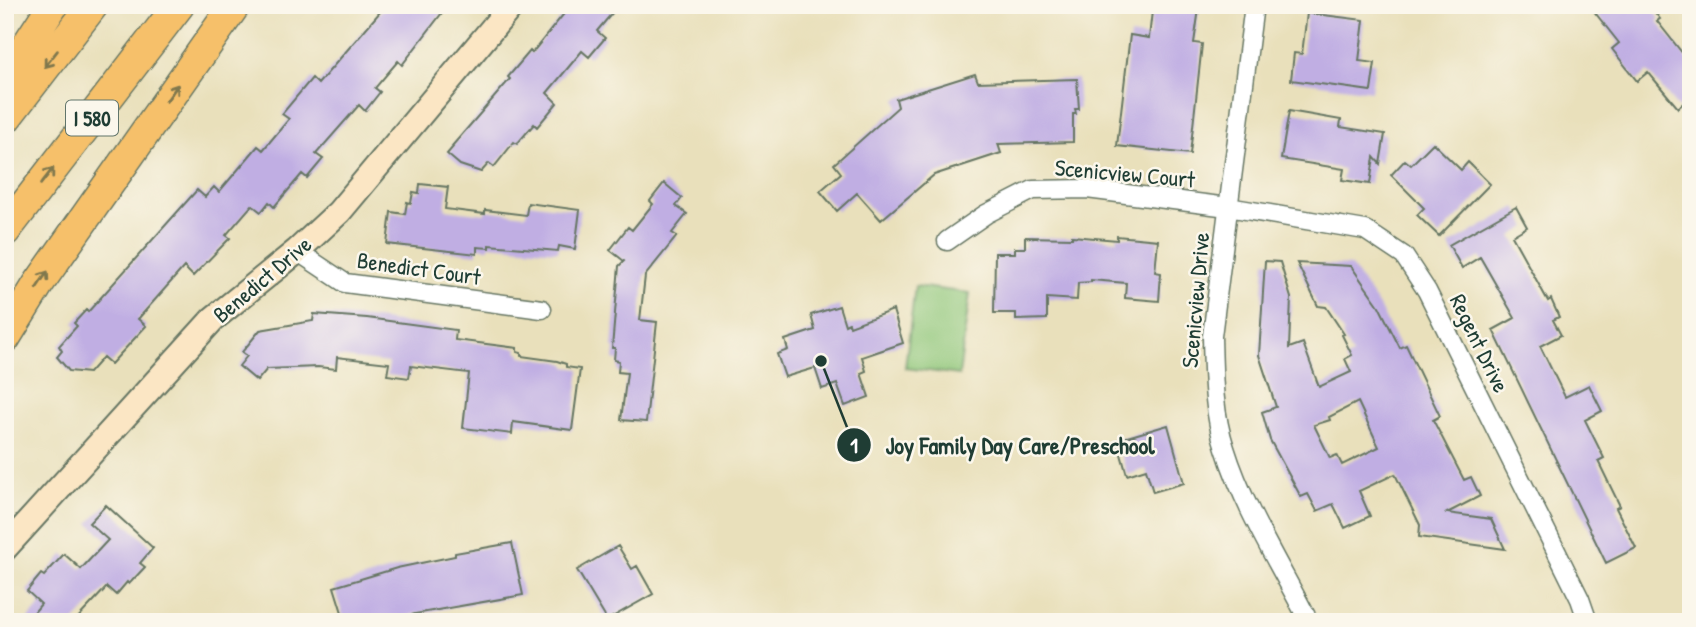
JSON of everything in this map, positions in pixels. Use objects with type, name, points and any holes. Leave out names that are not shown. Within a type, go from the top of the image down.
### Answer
[{"type":"highway","points":[[5,79],[53,5]]},
{"type":"highway","points":[[5,119],[93,5]]},
{"type":"highway","name":"I 580","points":[[5,231],[178,5]]},
{"type":"highway","points":[[5,338],[39,283],[235,5]]},
{"type":"street","name":"Benedict Drive","points":[[5,548],[213,319],[297,251],[339,212],[512,5]]},
{"type":"street","name":"Scenicview Drive","points":[[1254,5],[1212,337],[1213,392],[1224,447],[1241,491],[1309,622]]},
{"type":"street","name":"Scenicview Court","points":[[947,241],[986,214],[1033,190],[1087,189],[1228,207]]},
{"type":"street","name":"Regent Drive","points":[[1228,207],[1365,230],[1404,256],[1427,291],[1580,599],[1588,622]]},
{"type":"street","name":"Benedict Court","points":[[297,251],[345,284],[542,309]]},
{"type":"green space","points":[[915,286],[970,293],[959,375],[905,368]]},
{"type":"building","points":[[386,5],[448,5],[402,65],[398,61],[375,88],[380,92],[365,111],[359,105],[316,154],[323,159],[307,178],[302,174],[274,207],[269,202],[261,212],[252,205],[226,235],[230,238],[193,276],[184,267],[138,319],[146,326],[111,364],[103,357],[89,373],[69,371],[57,357],[62,351],[59,346],[77,326],[74,323],[86,310],[88,312],[197,190],[205,197],[214,187],[219,192],[258,146],[263,150],[289,119],[282,114],[312,78],[318,84]]},
{"type":"building","points":[[571,5],[619,5],[597,31],[605,38],[589,57],[582,51],[547,93],[557,103],[537,127],[534,124],[517,144],[514,142],[494,167],[489,163],[481,172],[460,165],[447,154],[452,146]]},
{"type":"building","points":[[1170,5],[1199,9],[1194,43],[1202,44],[1190,154],[1117,146],[1130,35],[1149,38],[1152,11],[1168,13]]},
{"type":"building","points":[[1589,5],[1649,5],[1660,19],[1657,21],[1691,64],[1691,96],[1678,108],[1648,72],[1637,81],[1612,49],[1619,43]]},
{"type":"building","points":[[1307,13],[1364,20],[1359,61],[1375,63],[1371,91],[1291,80],[1294,53],[1302,54]]},
{"type":"building","points":[[975,74],[978,82],[1077,79],[1079,109],[1075,109],[1076,114],[1073,114],[1073,142],[998,144],[1001,153],[934,175],[881,220],[857,193],[837,211],[820,191],[841,173],[834,164],[898,107],[896,99]]},
{"type":"building","points":[[1289,111],[1341,120],[1340,127],[1385,134],[1380,164],[1374,157],[1370,184],[1342,180],[1344,169],[1281,159]]},
{"type":"building","points":[[1433,143],[1461,170],[1468,162],[1490,184],[1439,236],[1417,215],[1424,208],[1391,175],[1405,160],[1411,165]]},
{"type":"building","points":[[664,183],[682,198],[676,206],[687,214],[672,233],[677,236],[645,276],[640,320],[657,322],[646,422],[621,420],[627,373],[618,372],[619,361],[614,360],[615,348],[612,348],[619,266],[624,261],[610,250],[628,227],[632,230],[653,204],[650,201]]},
{"type":"building","points":[[420,184],[448,187],[445,209],[526,215],[528,203],[580,210],[575,249],[559,246],[558,251],[489,245],[489,248],[477,247],[477,254],[387,244],[391,212],[405,214],[407,202],[411,203],[413,192],[419,193]]},
{"type":"building","points":[[1516,207],[1527,227],[1512,236],[1548,301],[1551,299],[1559,317],[1553,320],[1561,335],[1540,346],[1565,397],[1589,385],[1602,411],[1585,420],[1604,458],[1598,461],[1620,506],[1616,508],[1636,548],[1606,563],[1493,330],[1515,318],[1480,257],[1462,268],[1449,245]]},
{"type":"building","points":[[1025,237],[1158,240],[1155,272],[1161,273],[1159,301],[1125,298],[1126,283],[1091,280],[1078,283],[1077,300],[1047,298],[1047,319],[1016,320],[1016,313],[994,313],[995,253],[1015,253],[1015,248],[1025,248]]},
{"type":"building","points":[[1265,261],[1280,262],[1291,298],[1289,348],[1303,343],[1319,387],[1351,372],[1345,359],[1352,355],[1342,335],[1344,334],[1326,307],[1318,306],[1297,263],[1351,266],[1379,306],[1400,348],[1406,345],[1440,416],[1433,420],[1464,480],[1471,477],[1480,496],[1447,513],[1491,519],[1505,549],[1419,537],[1420,525],[1395,474],[1359,491],[1370,516],[1345,528],[1333,504],[1317,511],[1308,494],[1301,497],[1270,440],[1262,412],[1276,407],[1259,355]],"holes":[[[1358,402],[1379,447],[1342,465],[1337,455],[1330,458],[1314,425],[1330,420],[1329,417]]]},
{"type":"building","points":[[839,306],[845,325],[849,323],[850,326],[893,310],[903,343],[862,357],[866,371],[861,373],[869,397],[845,406],[837,384],[822,389],[815,368],[785,377],[777,354],[788,350],[785,340],[815,330],[811,315]]},
{"type":"building","points":[[314,314],[456,330],[455,340],[517,348],[521,356],[557,361],[566,364],[566,367],[580,369],[572,430],[513,422],[512,434],[463,428],[469,373],[411,366],[409,378],[387,375],[389,363],[337,357],[336,369],[267,369],[257,381],[239,366],[247,356],[242,352],[260,330],[313,321]]},
{"type":"building","points":[[1168,425],[1184,483],[1153,492],[1146,469],[1127,475],[1117,440]]},
{"type":"building","points":[[106,505],[153,548],[140,563],[145,567],[116,595],[107,587],[74,622],[26,622],[41,604],[27,591],[41,574],[44,576],[64,554],[81,569],[108,540],[89,523]]},
{"type":"building","points":[[512,543],[523,595],[415,614],[391,622],[345,622],[334,587],[397,568],[455,556],[455,553]]},
{"type":"building","points":[[618,546],[632,569],[637,566],[653,594],[607,620],[577,570]]},
{"type":"place","name":"Joy Family Day Care/Preschool","points":[[821,361]]}]
